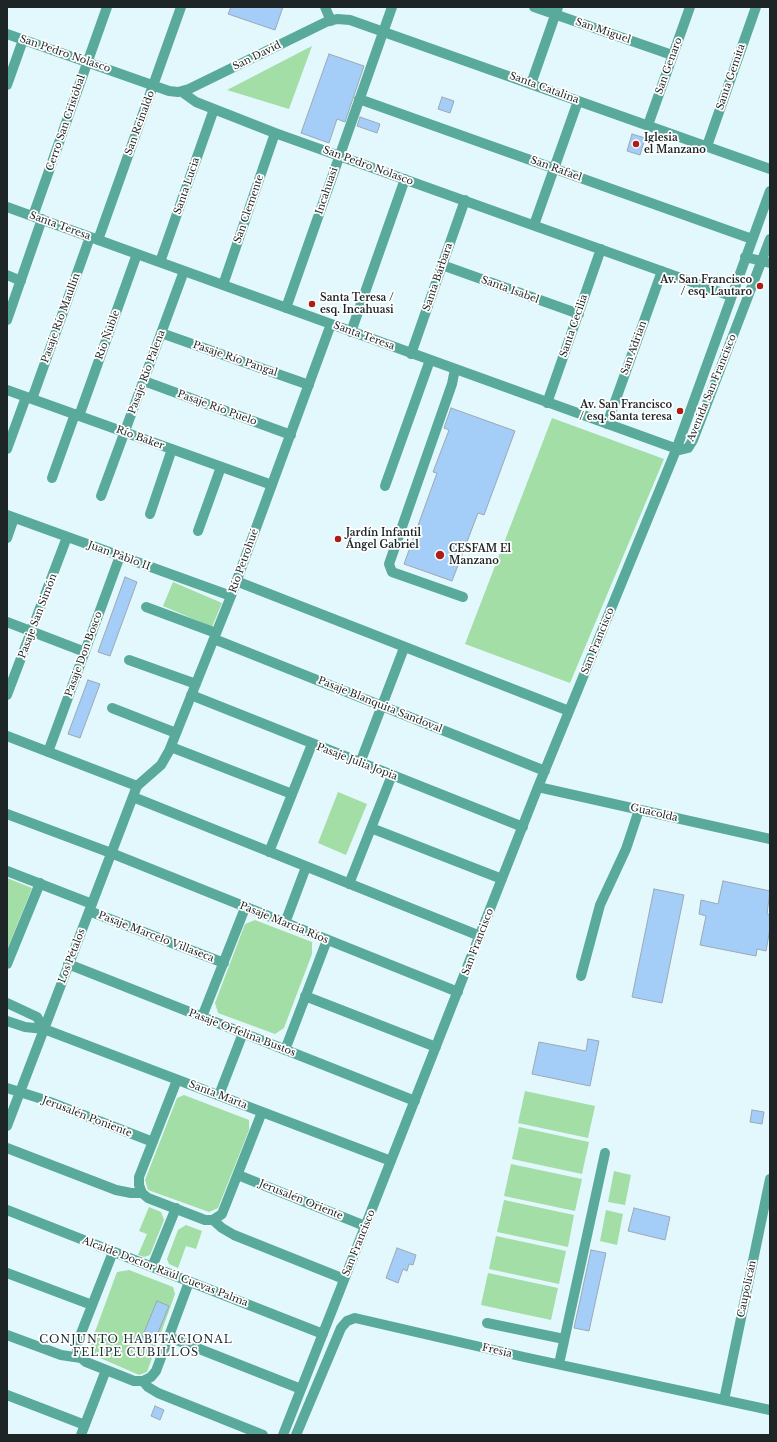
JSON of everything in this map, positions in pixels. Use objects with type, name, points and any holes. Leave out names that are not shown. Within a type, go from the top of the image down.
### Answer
[{"type":"street","name":"Cerro San Cristóbal","points":[[7,320],[21,281],[38,218],[107,7]]},
{"type":"street","name":"San Reinaldo","points":[[94,238],[153,85],[181,7]]},
{"type":"street","points":[[325,7],[331,21]]},
{"type":"street","name":"Incahuasi","points":[[286,308],[392,7]]},
{"type":"street","name":"San Miguel","points":[[534,7],[556,11],[672,56]]},
{"type":"street","name":"San Genaro","points":[[648,125],[690,7]]},
{"type":"street","name":"Santa Gemita","points":[[707,146],[756,7]]},
{"type":"street","points":[[530,84],[556,11]]},
{"type":"street","name":"Santa Catalina","points":[[331,21],[350,20],[383,31],[770,169]]},
{"type":"street","name":"San David","points":[[182,92],[331,21]]},
{"type":"street","name":"San Pedro Nolasco","points":[[7,34],[173,92],[182,92],[191,100],[275,133],[731,296]]},
{"type":"street","points":[[7,85],[23,40]]},
{"type":"street","name":"San Rafael","points":[[359,99],[752,239]]},
{"type":"street","points":[[534,225],[578,101]]},
{"type":"street","name":"Santa Lucia","points":[[160,262],[214,110]]},
{"type":"street","name":"San Clemente","points":[[223,285],[275,133]]},
{"type":"street","points":[[351,332],[405,179]]},
{"type":"street","name":"Avenida San Francisco","points":[[770,191],[676,450],[685,450],[693,440],[766,262],[770,239]]},
{"type":"street","name":"Santa Bárbara","points":[[411,354],[465,200]]},
{"type":"street","name":"Santa Teresa","points":[[7,207],[676,450]]},
{"type":"street","name":"Pasaje Río Maullín","points":[[7,449],[94,238]]},
{"type":"street","name":"Santa Cecilia","points":[[547,403],[601,249]]},
{"type":"street","name":"Río Ñuble","points":[[52,478],[137,254]]},
{"type":"street","points":[[745,257],[766,262]]},
{"type":"street","name":"Santa Isabel","points":[[442,265],[578,314]]},
{"type":"street","name":"Pasaje Río Palena","points":[[101,496],[184,271]]},
{"type":"street","name":"San Adrian","points":[[607,424],[662,271]]},
{"type":"street","points":[[7,276],[21,281]]},
{"type":"street","name":"Río Petrohué","points":[[137,786],[161,765],[171,747],[231,596],[331,324]]},
{"type":"street","name":"Pasaje Río Pangal","points":[[161,333],[309,385]]},
{"type":"street","points":[[385,486],[430,360]]},
{"type":"street","points":[[455,369],[452,384],[389,564],[392,572],[463,597]]},
{"type":"street","name":"Pasaje Río Puelo","points":[[144,381],[291,435]]},
{"type":"street","name":"Río Baker","points":[[7,390],[272,485]]},
{"type":"street","points":[[150,514],[172,449]]},
{"type":"street","name":"San Francisco","points":[[283,1435],[538,787],[676,450]]},
{"type":"street","points":[[198,531],[221,467]]},
{"type":"street","points":[[7,538],[11,517]]},
{"type":"street","name":"Juan Pablo II","points":[[11,517],[231,596]]},
{"type":"street","name":"Pasaje San Simón","points":[[7,695],[67,537]]},
{"type":"street","name":"Pasaje Don Bosco","points":[[48,752],[120,556]]},
{"type":"street","points":[[236,581],[404,648],[569,711]]},
{"type":"street","name":"Pasaje Blanquita Sandoval","points":[[146,607],[382,706],[545,771]]},
{"type":"street","points":[[7,622],[85,652]]},
{"type":"street","points":[[360,763],[404,648]]},
{"type":"street","points":[[129,660],[196,684]]},
{"type":"street","name":"Pasaje Julia Jopia","points":[[191,696],[523,827]]},
{"type":"street","points":[[112,708],[176,733]]},
{"type":"street","points":[[7,736],[137,786]]},
{"type":"street","points":[[269,852],[312,744]]},
{"type":"street","points":[[171,747],[292,794]]},
{"type":"street","points":[[350,884],[392,775]]},
{"type":"street","name":"Los Pétalos","points":[[7,1126],[137,786]]},
{"type":"street","name":"Guacolda","points":[[538,787],[770,839]]},
{"type":"street","points":[[133,797],[480,936]]},
{"type":"street","points":[[581,976],[600,905],[626,849],[639,810]]},
{"type":"street","name":"Pasaje Marcia Ríos","points":[[7,814],[111,853],[245,908],[458,992]]},
{"type":"street","points":[[372,828],[502,879]]},
{"type":"street","points":[[285,924],[306,867]]},
{"type":"street","name":"Pasaje Marcelo Villaseca","points":[[7,871],[40,883],[91,907],[224,963]]},
{"type":"street","points":[[7,964],[40,883]]},
{"type":"street","points":[[202,1017],[245,908]]},
{"type":"street","points":[[284,1050],[327,940]]},
{"type":"street","name":"Pasaje Orfelina Bustos","points":[[68,964],[415,1101]]},
{"type":"street","points":[[305,996],[436,1047]]},
{"type":"street","name":"Santa Marta","points":[[7,1003],[37,1017],[44,1029]]},
{"type":"street","name":"Santa Marta","points":[[7,1020],[25,1027],[44,1029],[391,1161]]},
{"type":"street","points":[[220,1095],[243,1033]]},
{"type":"street","points":[[177,1080],[139,1177],[139,1185],[142,1192],[148,1198],[205,1220],[213,1220],[222,1214],[262,1112]]},
{"type":"street","name":"Jerusalén Poniente","points":[[7,1088],[42,1099],[153,1142]]},
{"type":"street","points":[[7,1148],[116,1190],[130,1193],[142,1192]]},
{"type":"street","points":[[559,1364],[605,1153]]},
{"type":"street","name":"Jerusalén Oriente","points":[[238,1175],[365,1226]]},
{"type":"street","name":"Caupolicán","points":[[724,1400],[770,1178]]},
{"type":"street","points":[[152,1267],[176,1208]]},
{"type":"street","name":"Alcalde Doctor Raúl Cuevas Palma","points":[[7,1210],[323,1334]]},
{"type":"street","points":[[213,1220],[222,1228],[234,1235],[344,1279]]},
{"type":"street","points":[[81,1358],[77,1350],[78,1341],[113,1252]]},
{"type":"street","points":[[7,1273],[92,1305]]},
{"type":"street","points":[[143,1382],[151,1378],[156,1371],[190,1282]]},
{"type":"street","name":"Fresia","points":[[296,1435],[341,1328],[347,1321],[355,1318],[770,1410]]},
{"type":"street","points":[[487,1323],[564,1339]]},
{"type":"street","points":[[7,1335],[61,1355],[81,1358],[134,1381],[143,1382],[158,1394],[263,1435]]},
{"type":"street","points":[[169,1336],[301,1389]]},
{"type":"street","points":[[81,1435],[106,1370]]},
{"type":"street","points":[[7,1395],[85,1425]]},
{"type":"green space","points":[[312,46],[289,109],[227,90]]},
{"type":"green space","points":[[552,418],[664,459],[570,683],[465,644]]},
{"type":"green space","points":[[173,582],[222,603],[212,627],[163,606]]},
{"type":"green space","points":[[338,792],[367,804],[346,855],[318,843]]},
{"type":"green space","points":[[7,878],[32,888],[7,950]]},
{"type":"green space","points":[[255,920],[312,942],[312,954],[284,1028],[275,1034],[218,1013],[215,1003],[245,924]]},
{"type":"green space","points":[[525,1091],[595,1106],[588,1138],[518,1123]]},
{"type":"green space","points":[[184,1095],[249,1120],[249,1130],[218,1208],[209,1212],[148,1190],[145,1180],[177,1098]]},
{"type":"green space","points":[[519,1127],[589,1142],[582,1174],[512,1159]]},
{"type":"green space","points":[[511,1164],[582,1179],[575,1211],[504,1196]]},
{"type":"green space","points":[[614,1171],[631,1175],[625,1205],[608,1202]]},
{"type":"green space","points":[[504,1200],[574,1215],[568,1247],[497,1232]]},
{"type":"green space","points":[[149,1207],[161,1212],[164,1220],[150,1255],[144,1257],[138,1255],[147,1234],[139,1231]]},
{"type":"green space","points":[[606,1210],[623,1214],[617,1245],[600,1241]]},
{"type":"green space","points":[[186,1225],[202,1231],[196,1249],[186,1246],[178,1268],[169,1264],[167,1259],[178,1230]]},
{"type":"green space","points":[[496,1236],[566,1251],[559,1284],[489,1269]]},
{"type":"green space","points":[[129,1270],[173,1287],[175,1294],[147,1372],[139,1375],[91,1354],[89,1348],[117,1272]]},
{"type":"green space","points":[[488,1273],[558,1288],[551,1320],[481,1305]]},
{"type":"building","points":[[231,7],[283,7],[275,30],[228,14]]},
{"type":"building","points":[[329,54],[364,66],[345,122],[337,119],[329,143],[301,133]]},
{"type":"building","points":[[442,97],[454,101],[450,113],[438,109]]},
{"type":"building","points":[[360,117],[380,124],[377,133],[357,126]]},
{"type":"building","name":"Iglesia el Manzano","points":[[632,134],[645,138],[640,155],[627,151]]},
{"type":"building","points":[[451,408],[515,431],[484,515],[478,513],[452,581],[404,564],[437,473],[433,472],[449,430],[444,428]]},
{"type":"building","points":[[125,577],[137,582],[110,656],[98,652]]},
{"type":"building","points":[[88,680],[100,684],[80,738],[68,734]]},
{"type":"building","points":[[723,881],[770,891],[767,914],[770,915],[770,929],[766,951],[757,949],[756,956],[700,945],[706,916],[699,914],[701,900],[718,904]]},
{"type":"building","points":[[654,889],[684,895],[662,1003],[632,997]]},
{"type":"building","points":[[588,1039],[599,1041],[590,1086],[532,1074],[539,1042],[586,1051]]},
{"type":"building","points":[[752,1110],[764,1112],[762,1124],[750,1122]]},
{"type":"building","points":[[634,1208],[670,1217],[665,1240],[628,1231]]},
{"type":"building","points":[[397,1248],[416,1255],[413,1265],[409,1264],[407,1271],[403,1269],[398,1283],[386,1278]]},
{"type":"building","points":[[591,1250],[606,1253],[589,1331],[574,1328]]},
{"type":"building","points":[[157,1301],[169,1306],[152,1347],[140,1342]]},
{"type":"building","points":[[155,1406],[164,1410],[160,1420],[151,1416]]},
{"type":"place","name":"Iglesia el Manzano","points":[[636,144]]},
{"type":"place","name":"Av. San Francisco / esq. Lautaro","points":[[760,286]]},
{"type":"place","name":"Santa Teresa / esq. Incahuasi","points":[[312,304]]},
{"type":"place","name":"Av. San Francisco / esq. Santa teresa","points":[[680,411]]},
{"type":"place","name":"Jardín Infantil Ángel Gabriel","points":[[338,539]]},
{"type":"place","name":"CESFAM El Manzano","points":[[440,555]]},
{"type":"district","name":"CONJUNTO HABITACIONAL FELIPE CUBILLOS","points":[[136,1346]]}]
